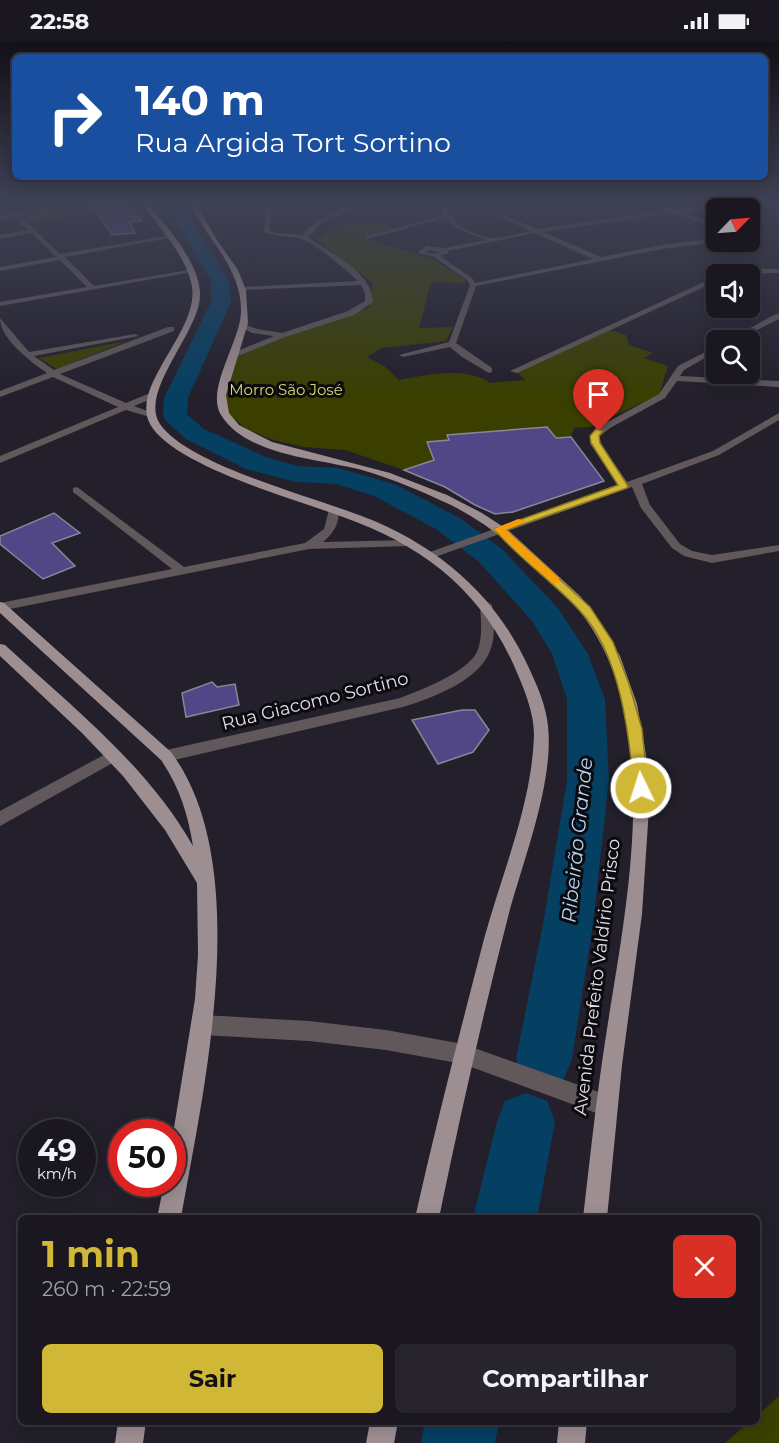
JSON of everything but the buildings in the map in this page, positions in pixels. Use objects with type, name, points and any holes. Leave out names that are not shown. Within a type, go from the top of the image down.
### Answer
[{"type":"main road","points":[[187,267],[196,287],[195,304],[147,398],[150,414],[156,425],[168,437],[195,454],[251,479],[334,510],[410,543],[431,555],[471,588],[486,605],[512,642],[532,691],[541,732],[536,780],[463,1054],[428,1215]]},
{"type":"main road","name":"Avenida Prefeito Valdírio Prisco","points":[[233,267],[243,289],[244,325],[221,402],[230,419],[249,435],[267,443],[368,469],[411,484],[449,501],[499,529],[586,610],[607,642],[623,684],[635,729],[641,772],[641,820],[637,894],[607,1106],[595,1215]]},
{"type":"main road","points":[[0,607],[166,756],[185,783],[190,799],[201,841],[206,884],[208,961],[203,1025],[170,1215]]},
{"type":"main road","points":[[0,648],[113,756],[167,819],[206,884]]},
{"type":"main road","points":[[129,1443],[132,1425]]},
{"type":"main road","points":[[380,1443],[383,1425]]},
{"type":"main road","points":[[571,1443],[573,1425]]},
{"type":"street","points":[[71,267],[92,288]]},
{"type":"street","points":[[233,356],[282,335],[362,308],[371,297],[364,283],[344,267]]},
{"type":"street","points":[[452,344],[473,285],[470,279],[453,267]]},
{"type":"street","points":[[473,285],[562,267]]},
{"type":"street","points":[[0,304],[189,272]]},
{"type":"street","points":[[243,289],[364,283]]},
{"type":"street","points":[[514,371],[706,283]]},
{"type":"street","points":[[752,330],[779,316]]},
{"type":"street","points":[[0,320],[27,355],[54,375],[126,407],[150,414]]},
{"type":"street","points":[[244,325],[255,331],[282,335]]},
{"type":"street","points":[[0,394],[171,329],[27,355]]},
{"type":"street","points":[[402,355],[452,344]]},
{"type":"street","points":[[452,344],[465,356],[489,370]]},
{"type":"street","points":[[624,486],[596,443],[594,436],[607,426],[662,396],[677,373],[706,354]]},
{"type":"street","points":[[675,378],[779,384]]},
{"type":"street","points":[[102,396],[147,398]]},
{"type":"street","points":[[0,460],[147,398]]},
{"type":"street","points":[[431,555],[716,453],[779,416]]},
{"type":"street","points":[[636,483],[645,506],[676,546],[688,554],[712,559],[779,548]]},
{"type":"street","points":[[77,490],[182,571]]},
{"type":"street","points":[[610,491],[645,506]]},
{"type":"street","points":[[309,546],[326,536],[332,527],[334,510]]},
{"type":"street","points":[[0,607],[309,546],[410,543]]},
{"type":"street","name":"Rua Giacomo Sortino","points":[[166,756],[403,702],[424,694],[466,670],[481,657],[488,635],[486,605]]},
{"type":"street","points":[[0,819],[113,756]]},
{"type":"street","points":[[203,1025],[309,1030],[386,1040],[463,1054],[607,1106]]},
{"type":"green space","name":"Morro São José","points":[[353,267],[446,267],[465,279],[466,283],[431,282],[419,328],[453,327],[446,341],[381,348],[367,357],[384,366],[399,380],[458,373],[490,383],[526,380],[516,372],[607,329],[626,335],[629,345],[653,353],[644,358],[668,366],[659,395],[590,427],[574,428],[571,437],[556,438],[547,427],[448,435],[449,440],[434,460],[404,470],[345,450],[304,447],[273,440],[245,428],[226,412],[224,403],[234,359],[282,335],[369,308],[373,283]]},
{"type":"green space","points":[[127,341],[57,369],[39,358]]},
{"type":"green space","points":[[779,1396],[779,1443],[725,1443],[746,1425],[760,1425],[760,1413]]},
{"type":"waterway","name":"Ribeirão Grande","points":[[212,267],[220,281],[221,302],[176,398],[175,416],[195,434],[256,463],[296,474],[338,476],[384,490],[447,523],[490,555],[545,615],[570,654],[586,699],[588,780],[568,924],[544,1059]]},
{"type":"waterway","name":"Ribeirão Grande","points":[[506,1215],[526,1122]]},
{"type":"waterway","name":"Ribeirão Grande","points":[[458,1443],[461,1425]]},
{"type":"slow traffic","points":[[522,521],[499,529],[556,580]]},
{"type":"route","points":[[599,431],[594,436],[596,443],[624,486],[499,529],[586,610],[607,642],[623,684],[635,729],[641,788]]}]
